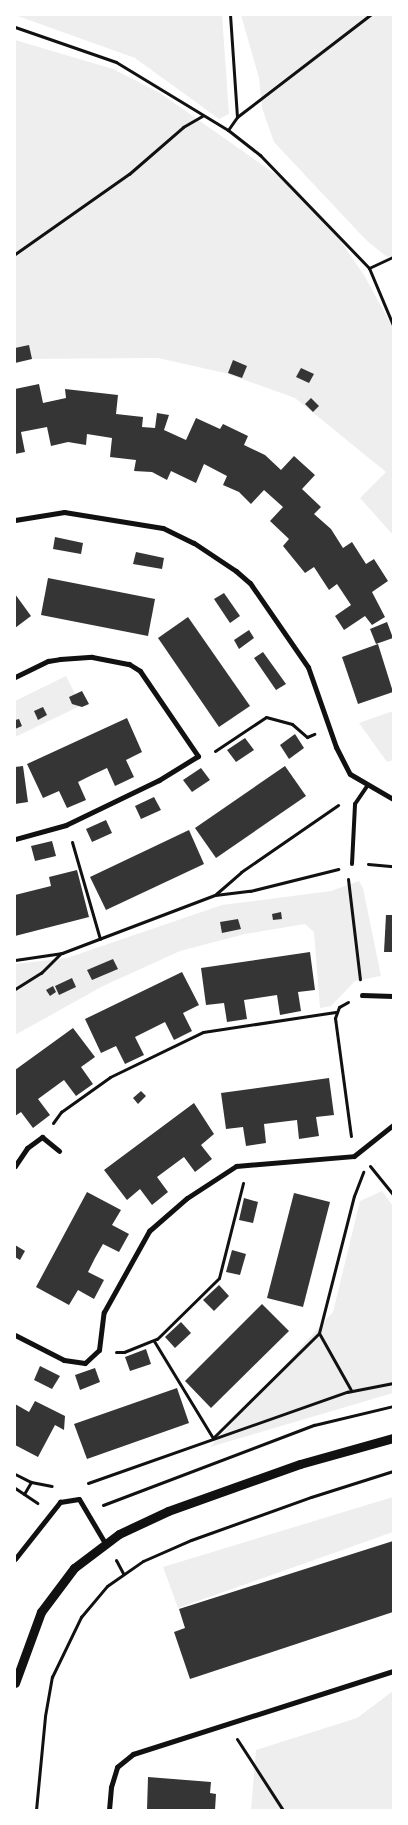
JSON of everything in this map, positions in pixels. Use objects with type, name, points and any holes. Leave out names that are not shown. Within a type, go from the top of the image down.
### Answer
[{"type":"street","points":[[15,520],[64,512],[163,528],[228,565],[250,583],[308,667],[345,766],[367,786],[393,799]]},
{"type":"street","points":[[15,677],[48,661],[60,659],[92,658],[129,664],[140,671],[198,756],[159,780],[66,825],[15,839]]},
{"type":"street","points":[[362,995],[393,996]]},
{"type":"street","points":[[15,1335],[64,1360],[84,1363],[99,1350],[104,1312],[152,1226],[187,1198],[236,1166],[354,1156],[393,1126]]},
{"type":"street","points":[[15,1166],[27,1148],[42,1137],[59,1150]]},
{"type":"street","points":[[15,1683],[41,1612],[74,1568],[106,1543],[168,1511],[331,1453],[393,1438]]},
{"type":"street","points":[[15,1559],[60,1502],[79,1499],[106,1543]]},
{"type":"street","points":[[109,1810],[114,1774],[126,1758],[231,1722],[393,1671]]},
{"type":"lane","points":[[349,865],[356,804],[367,786]]},
{"type":"path","points":[[230,15],[237,117]]},
{"type":"path","points":[[228,130],[237,117],[370,15]]},
{"type":"path","points":[[15,27],[116,62],[202,116],[228,130],[260,155],[369,268],[393,325]]},
{"type":"path","points":[[15,254],[129,174],[183,127],[202,116]]},
{"type":"path","points":[[369,268],[393,257]]},
{"type":"path","points":[[198,756],[211,754],[266,717],[292,724],[307,737],[331,728]]},
{"type":"path","points":[[215,895],[241,872],[339,804],[356,804]]},
{"type":"path","points":[[66,825],[100,939]]},
{"type":"path","points":[[42,1137],[61,1112],[110,1077],[203,1032],[336,1012],[362,995],[349,865]]},
{"type":"path","points":[[15,960],[62,953],[215,895],[250,891],[349,865],[393,866]]},
{"type":"path","points":[[15,989],[41,973],[62,953]]},
{"type":"path","points":[[336,1012],[354,1156]]},
{"type":"path","points":[[214,1438],[319,1333],[354,1196],[367,1162]]},
{"type":"path","points":[[99,1350],[124,1352],[154,1341],[219,1278],[243,1182],[236,1166]]},
{"type":"path","points":[[382,1179],[393,1194]]},
{"type":"path","points":[[319,1333],[351,1390]]},
{"type":"path","points":[[154,1341],[214,1438]]},
{"type":"path","points":[[83,1484],[351,1390],[393,1383]]},
{"type":"path","points":[[87,1512],[314,1425],[393,1406]]},
{"type":"path","points":[[36,1810],[52,1677],[81,1618],[108,1586],[143,1561],[190,1540],[393,1472]]},
{"type":"path","points":[[15,1474],[31,1482],[58,1487]]},
{"type":"path","points":[[24,1494],[31,1482]]},
{"type":"path","points":[[15,1488],[51,1513]]},
{"type":"path","points":[[231,1722],[237,1740],[284,1810]]},
{"type":"shaded area","points":[[15,15],[222,15],[229,114],[219,119],[135,58]]},
{"type":"shaded area","points":[[241,15],[393,15],[393,256],[387,257],[366,240],[274,142],[262,108],[259,78]]},
{"type":"shaded area","points":[[15,40],[113,69],[160,93],[295,188],[335,233],[364,275],[393,328],[393,535],[360,498],[386,472],[295,398],[225,373],[158,358],[15,359]]},
{"type":"shaded area","points":[[66,676],[78,700],[78,707],[15,737],[15,701]]},
{"type":"shaded area","points":[[393,711],[393,760],[387,762],[359,723]]},
{"type":"shaded area","points":[[359,881],[363,888],[381,976],[355,981],[331,1006],[320,1008],[314,932],[305,924],[245,934],[180,951],[103,986],[15,1035],[15,964],[67,958],[222,905],[331,891]]},
{"type":"shaded area","points":[[382,1191],[393,1206],[393,1393],[210,1447],[333,1312],[360,1201]]},
{"type":"shaded area","points":[[393,1497],[393,1532],[178,1608],[163,1567]]},
{"type":"shaded area","points":[[393,1691],[393,1810],[251,1810],[256,1750],[357,1718]]},
{"type":"building","points":[[29,345],[32,359],[15,363],[15,348]]},
{"type":"building","points":[[233,360],[247,366],[242,378],[228,373]]},
{"type":"building","points":[[301,368],[314,374],[309,383],[296,377]]},
{"type":"building","points":[[39,384],[43,403],[66,398],[65,389],[118,395],[116,414],[143,417],[142,427],[155,428],[157,413],[169,415],[164,430],[186,440],[196,418],[220,429],[223,424],[248,436],[244,445],[265,455],[281,470],[294,456],[315,475],[302,489],[321,507],[314,514],[331,529],[343,548],[352,542],[366,564],[374,559],[388,581],[372,592],[385,617],[372,625],[365,616],[344,630],[335,616],[351,605],[337,584],[329,590],[314,567],[305,573],[283,546],[289,539],[270,521],[283,507],[264,490],[251,504],[239,492],[223,485],[227,476],[204,464],[196,483],[171,471],[167,480],[152,472],[134,471],[136,460],[110,457],[112,438],[87,434],[86,445],[68,442],[51,446],[47,427],[21,432],[25,452],[15,454],[15,389]]},
{"type":"building","points":[[311,398],[319,406],[313,412],[305,404]]},
{"type":"building","points":[[55,537],[83,543],[81,554],[53,549]]},
{"type":"building","points":[[136,552],[164,558],[162,569],[133,564]]},
{"type":"building","points":[[48,578],[155,599],[148,636],[41,615]]},
{"type":"building","points":[[224,593],[240,616],[230,623],[214,599]]},
{"type":"building","points":[[15,594],[31,616],[15,628]]},
{"type":"building","points":[[188,617],[250,706],[219,727],[158,638]]},
{"type":"building","points":[[387,622],[393,638],[376,644],[370,629]]},
{"type":"building","points":[[249,630],[254,638],[239,649],[234,640]]},
{"type":"building","points":[[378,644],[393,692],[358,704],[342,657]]},
{"type":"building","points":[[263,652],[286,684],[276,690],[254,658]]},
{"type":"building","points":[[82,691],[89,704],[82,707],[72,704],[69,697]]},
{"type":"building","points":[[43,707],[47,715],[38,720],[34,711]]},
{"type":"building","points":[[127,718],[142,752],[126,760],[134,777],[115,786],[107,768],[78,782],[86,800],[67,808],[59,791],[43,798],[27,764]]},
{"type":"building","points":[[19,719],[22,726],[15,729],[15,720]]},
{"type":"building","points":[[295,734],[304,748],[289,759],[280,745]]},
{"type":"building","points":[[245,738],[254,750],[236,762],[227,750]]},
{"type":"building","points":[[23,766],[28,802],[15,804],[15,767]]},
{"type":"building","points":[[285,766],[306,796],[216,858],[195,828]]},
{"type":"building","points":[[201,768],[210,780],[192,792],[183,780]]},
{"type":"building","points":[[154,797],[161,810],[141,819],[135,806]]},
{"type":"building","points":[[106,820],[112,833],[92,842],[86,829]]},
{"type":"building","points":[[189,830],[204,864],[106,910],[90,877]]},
{"type":"building","points":[[52,841],[56,856],[35,861],[31,846]]},
{"type":"building","points":[[77,870],[89,917],[15,936],[15,895],[51,886],[49,877]]},
{"type":"building","points":[[281,912],[282,919],[273,920],[272,914]]},
{"type":"building","points":[[386,915],[393,915],[393,952],[384,952]]},
{"type":"building","points":[[238,919],[241,929],[222,933],[220,922]]},
{"type":"building","points":[[310,952],[315,990],[298,992],[301,1011],[280,1015],[277,995],[244,1000],[247,1019],[227,1022],[224,1003],[206,1005],[201,968]]},
{"type":"building","points":[[113,959],[118,969],[92,980],[87,970]]},
{"type":"building","points":[[182,972],[199,1005],[183,1013],[192,1031],[174,1040],[165,1022],[135,1037],[144,1055],[125,1064],[116,1046],[101,1053],[85,1019]]},
{"type":"building","points":[[72,978],[76,987],[59,995],[55,986]]},
{"type":"building","points":[[53,986],[56,992],[50,996],[46,990]]},
{"type":"building","points":[[73,1028],[95,1057],[81,1067],[93,1084],[76,1096],[64,1080],[38,1099],[50,1115],[33,1128],[21,1112],[15,1116],[15,1070]]},
{"type":"building","points":[[329,1078],[334,1115],[316,1117],[319,1136],[299,1139],[297,1120],[264,1124],[266,1143],[246,1146],[243,1127],[226,1129],[221,1093]]},
{"type":"building","points":[[141,1091],[146,1096],[138,1104],[133,1098]]},
{"type":"building","points":[[194,1103],[214,1134],[201,1145],[212,1159],[195,1172],[184,1157],[157,1177],[168,1192],[152,1205],[140,1189],[127,1200],[104,1170]]},
{"type":"building","points":[[87,1192],[121,1210],[112,1225],[129,1234],[119,1252],[103,1244],[95,1258],[88,1272],[104,1280],[94,1299],[78,1290],[69,1305],[36,1287]]},
{"type":"building","points":[[294,1193],[330,1202],[303,1307],[267,1298]]},
{"type":"building","points":[[244,1198],[258,1202],[253,1223],[239,1220]]},
{"type":"building","points":[[15,1245],[25,1251],[20,1260],[15,1257]]},
{"type":"building","points":[[232,1250],[246,1254],[240,1275],[226,1272]]},
{"type":"building","points":[[219,1285],[229,1296],[214,1311],[203,1300]]},
{"type":"building","points":[[262,1304],[289,1331],[211,1408],[185,1381]]},
{"type":"building","points":[[181,1322],[191,1333],[175,1348],[165,1337]]},
{"type":"building","points":[[146,1349],[151,1364],[130,1371],[125,1357]]},
{"type":"building","points":[[40,1366],[60,1376],[52,1389],[34,1380]]},
{"type":"building","points":[[95,1368],[100,1382],[80,1390],[75,1375]]},
{"type":"building","points":[[177,1388],[189,1423],[87,1459],[74,1424]]},
{"type":"building","points":[[35,1401],[65,1416],[64,1430],[55,1425],[38,1457],[15,1445],[15,1404],[29,1412]]},
{"type":"building","points":[[393,1541],[393,1612],[190,1679],[174,1632],[185,1628],[179,1609]]},
{"type":"building","points":[[148,1777],[211,1782],[210,1793],[216,1794],[215,1810],[147,1810]]}]
